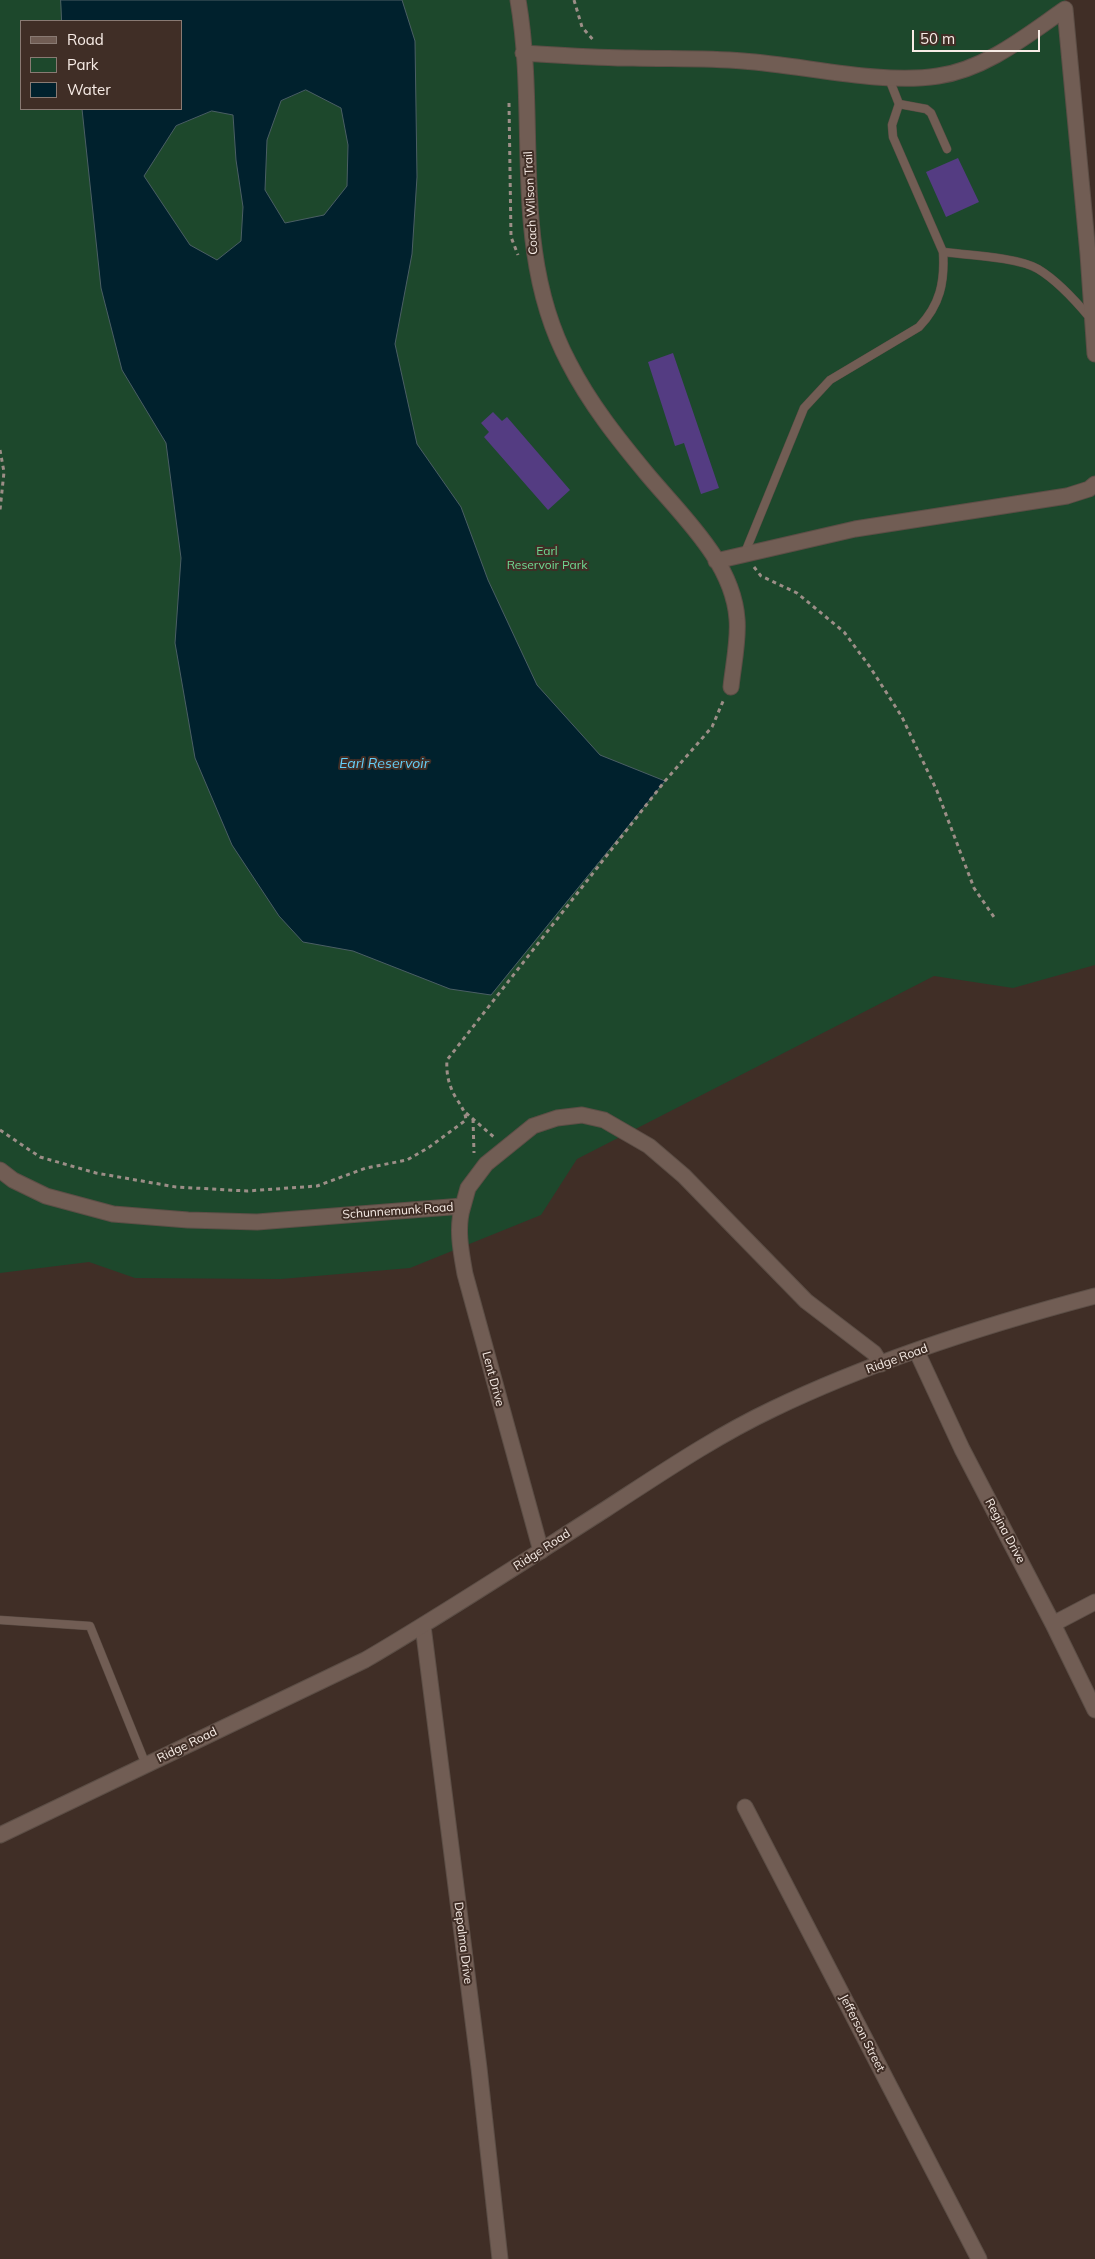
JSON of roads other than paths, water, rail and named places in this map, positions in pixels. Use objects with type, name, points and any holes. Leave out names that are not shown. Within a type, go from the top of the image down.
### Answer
[{"type":"street","name":"Coach Wilson Trail","points":[[518,0],[523,53],[530,219],[534,261],[550,318],[568,362],[592,404],[685,517],[716,561],[732,592],[738,620],[731,687]]},
{"type":"street","points":[[523,53],[598,57],[740,60],[907,78],[940,76],[970,66],[1007,49],[1064,5]]},
{"type":"street","points":[[1064,5],[1088,254],[1095,354]]},
{"type":"street","points":[[716,561],[855,529],[1067,496],[1090,489],[1095,484]]},
{"type":"street","name":"Schunnemunk Road","points":[[0,1170],[13,1180],[46,1196],[113,1214],[188,1220],[256,1222],[463,1206],[468,1188],[486,1164],[533,1126],[557,1118],[582,1115],[604,1120],[649,1146],[684,1176],[806,1301],[874,1352],[881,1364]]},
{"type":"street","name":"Lent Drive","points":[[463,1206],[460,1216],[461,1250],[466,1274],[541,1551]]},
{"type":"street","name":"Ridge Road","points":[[0,1835],[365,1660],[423,1626],[699,1449],[772,1410],[881,1364],[987,1325],[1095,1296]]},
{"type":"street","name":"Regina Drive","points":[[917,1352],[962,1449],[1053,1624],[1095,1710]]},
{"type":"street","points":[[1053,1624],[1095,1602]]},
{"type":"street","name":"Depalma Drive","points":[[423,1626],[479,2068],[500,2259]]},
{"type":"street","name":"Jefferson Street","points":[[745,1807],[979,2259]]},
{"type":"lane","points":[[744,555],[804,408],[830,380],[920,327],[931,315],[940,296],[944,270],[943,252],[893,137],[892,125],[899,104],[888,76]]},
{"type":"lane","points":[[899,104],[926,109],[931,113],[947,148]]},
{"type":"lane","points":[[943,252],[1017,262],[1036,268],[1062,287],[1092,320]]},
{"type":"lane","points":[[0,1620],[90,1626],[146,1765]]},
{"type":"water","name":"Earl Reservoir","points":[[61,0],[402,0],[415,41],[417,177],[412,254],[395,344],[417,444],[461,507],[488,580],[537,685],[600,755],[665,781],[491,995],[450,989],[353,951],[303,942],[279,916],[232,845],[195,758],[175,643],[181,558],[166,443],[122,370],[101,288],[82,110],[182,110],[182,20],[62,20]],"holes":[[[306,90],[341,108],[348,145],[347,186],[324,215],[285,223],[265,190],[267,140],[281,101]],[[212,111],[233,115],[236,160],[243,207],[241,241],[217,260],[190,245],[144,176],[176,126]]]},
{"type":"park label","name":"Earl Reservoir Park","points":[[547,558]]}]
